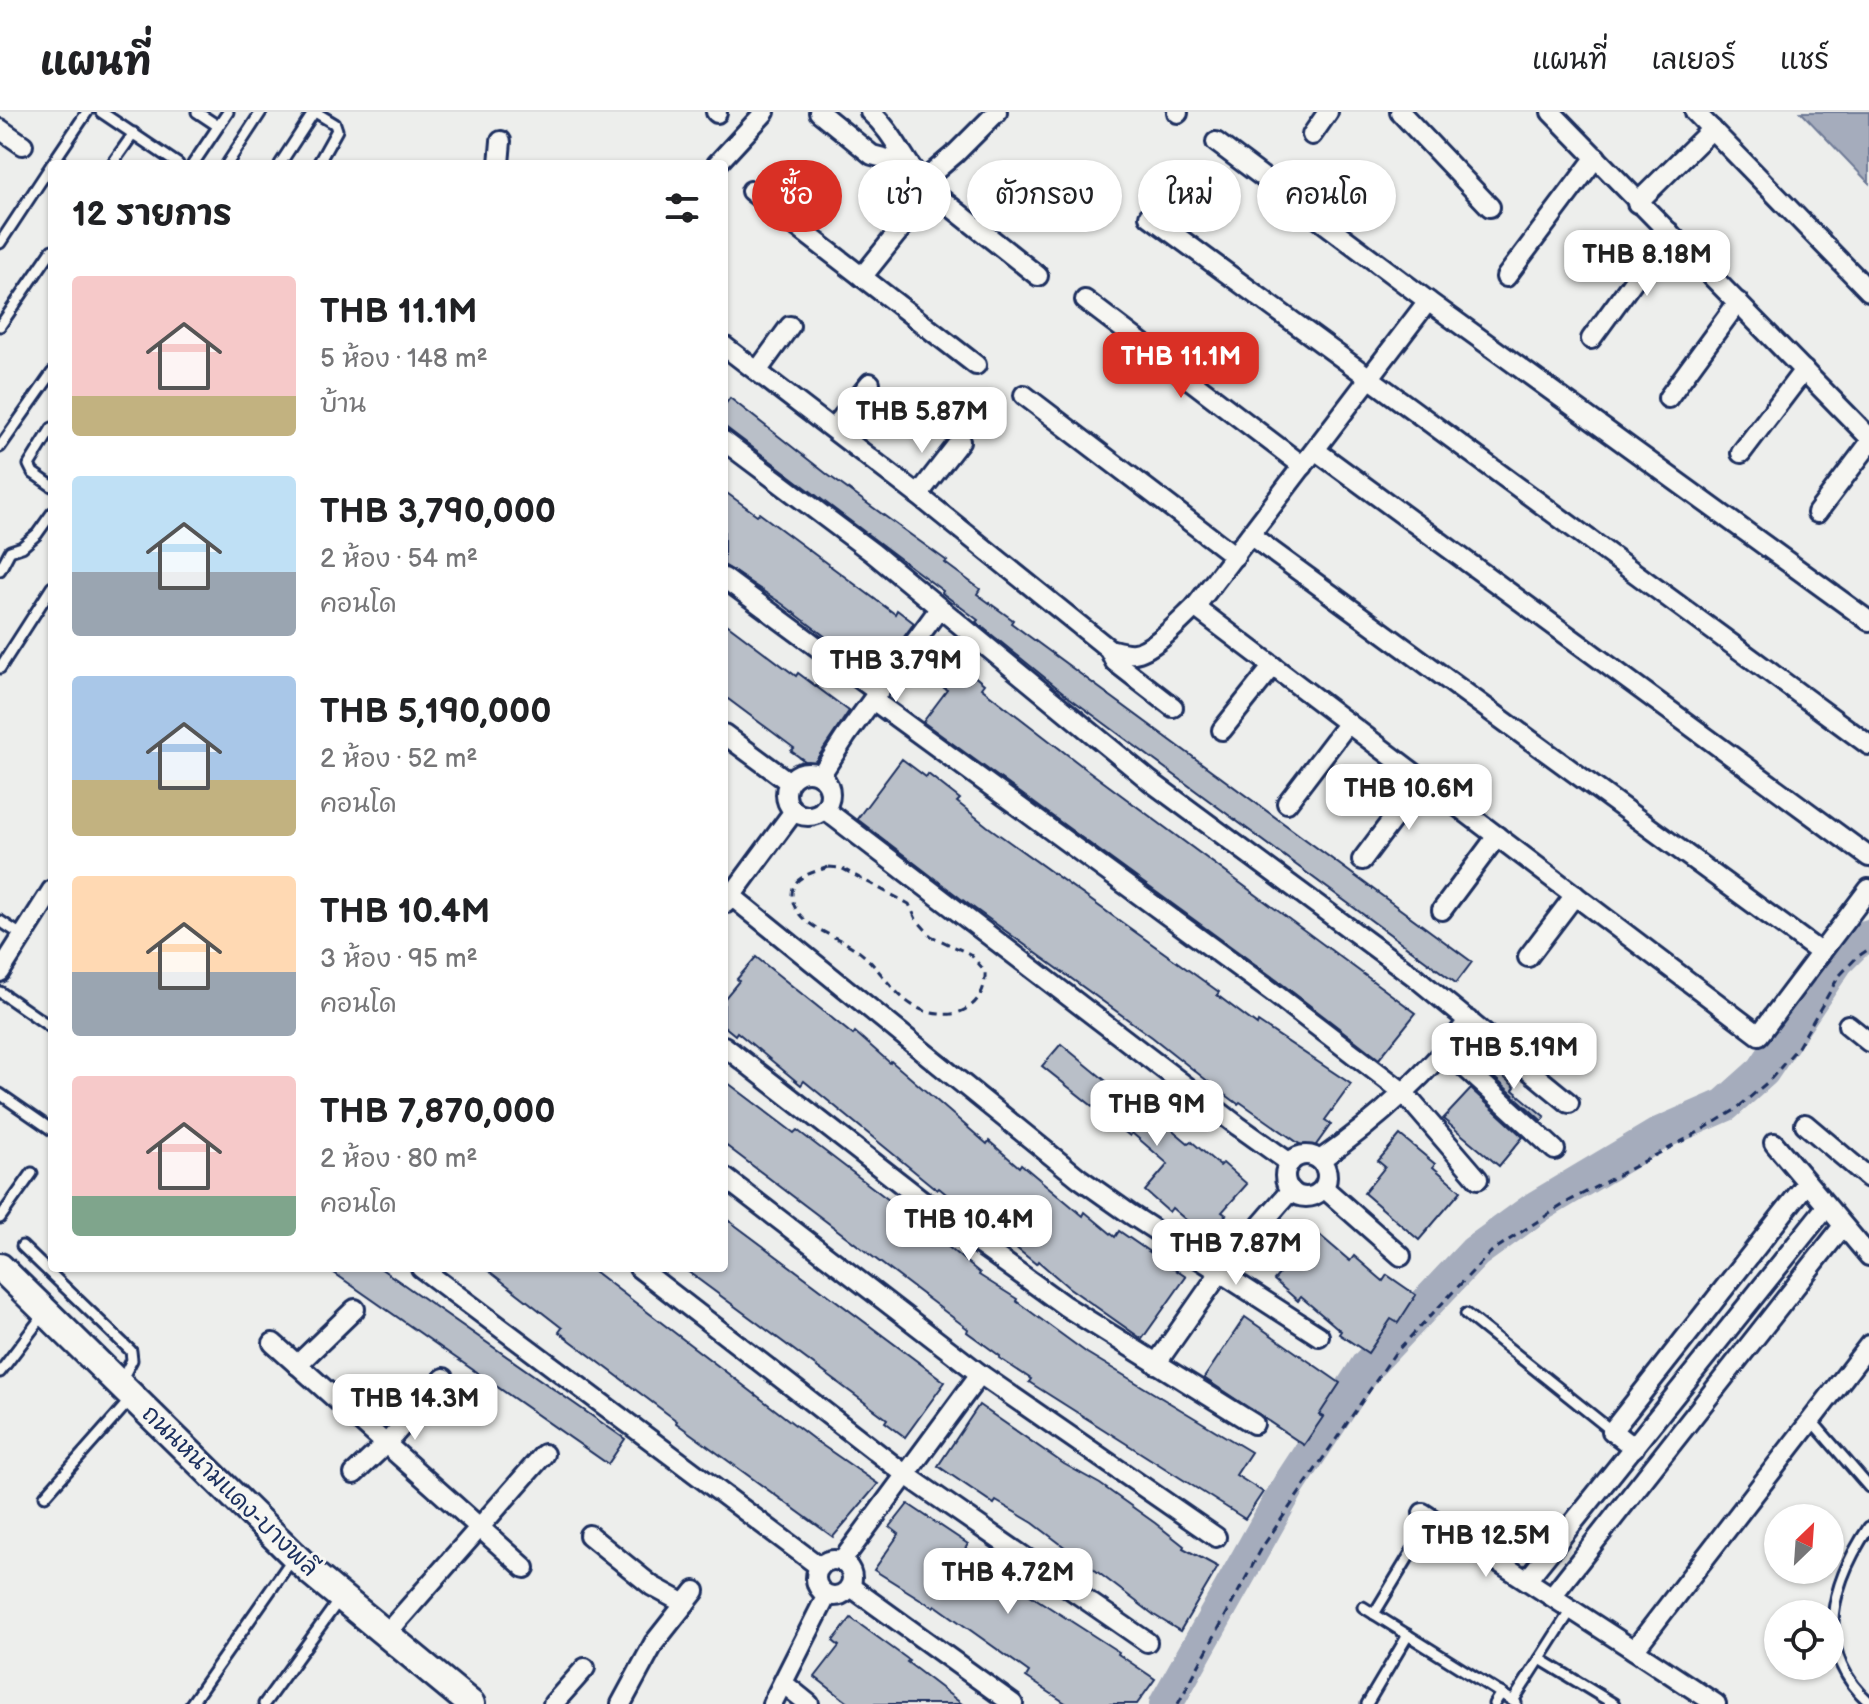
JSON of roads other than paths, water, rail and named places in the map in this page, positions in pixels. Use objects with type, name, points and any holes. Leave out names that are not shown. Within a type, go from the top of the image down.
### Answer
[{"type":"main road","name":"ถนนหนามแดง-บางพลี","points":[[0,1267],[295,1556],[471,1704]]},
{"type":"street","points":[[721,160],[765,112]]},
{"type":"street","points":[[819,112],[872,155],[891,160]]},
{"type":"street","points":[[870,112],[894,137],[905,160]]},
{"type":"street","points":[[950,160],[997,112]]},
{"type":"street","points":[[1312,135],[1328,112]]},
{"type":"street","points":[[1400,112],[1490,207]]},
{"type":"street","points":[[1551,112],[1869,437]]},
{"type":"street","points":[[1695,112],[1869,291]]},
{"type":"street","points":[[0,129],[23,145]]},
{"type":"street","points":[[1637,203],[1712,129]]},
{"type":"street","points":[[499,160],[501,141]]},
{"type":"street","points":[[1216,142],[1428,301],[1869,621]]},
{"type":"street","points":[[1506,277],[1596,157]]},
{"type":"street","points":[[751,191],[976,365]]},
{"type":"street","points":[[951,205],[1038,276]]},
{"type":"street","points":[[862,277],[894,232]]},
{"type":"street","points":[[1170,232],[1869,745]]},
{"type":"street","points":[[1591,339],[1669,232]]},
{"type":"street","points":[[1085,300],[1303,466]]},
{"type":"street","points":[[1109,649],[1132,654],[1142,652],[1195,607],[1428,301]]},
{"type":"street","points":[[1668,398],[1738,302]]},
{"type":"street","points":[[758,370],[790,326]]},
{"type":"street","points":[[728,349],[918,495],[1109,649],[1115,662],[1173,707]]},
{"type":"street","points":[[1741,453],[1804,370]]},
{"type":"street","points":[[833,429],[870,383]]},
{"type":"street","points":[[1024,395],[1235,556]]},
{"type":"street","points":[[918,495],[960,441]]},
{"type":"street","points":[[728,444],[873,553],[1150,781],[1469,1020],[1569,1103]]},
{"type":"street","points":[[1817,513],[1869,444]]},
{"type":"street","points":[[1315,450],[1869,857]]},
{"type":"street","points":[[1250,535],[1821,953]]},
{"type":"street","points":[[728,581],[875,696],[1403,1092],[1478,1179]]},
{"type":"street","points":[[1195,607],[1759,1035],[1869,889]]},
{"type":"street","points":[[820,776],[939,609]]},
{"type":"street","points":[[1222,730],[1273,666]]},
{"type":"street","points":[[1287,803],[1348,723]]},
{"type":"street","points":[[728,737],[789,782]]},
{"type":"street","points":[[803,772],[820,776],[827,782],[830,794],[824,809],[807,816],[794,811],[786,799],[789,782],[803,772]]},
{"type":"street","points":[[1362,860],[1423,779]]},
{"type":"street","points":[[824,809],[1290,1163]]},
{"type":"street","points":[[728,894],[794,811]]},
{"type":"street","points":[[1442,910],[1497,836]]},
{"type":"street","points":[[1528,957],[1575,895]]},
{"type":"street","points":[[0,972],[48,896]]},
{"type":"street","points":[[728,899],[1079,1178],[1319,1336]]},
{"type":"street","points":[[1320,1160],[1361,1131],[1403,1092],[1446,1050],[1469,1020]]},
{"type":"street","points":[[1848,1025],[1869,1042]]},
{"type":"street","points":[[728,1049],[972,1239],[1065,1306],[1254,1424]]},
{"type":"street","points":[[1446,1050],[1555,1150]]},
{"type":"street","points":[[1805,1124],[1869,1178]]},
{"type":"street","points":[[1774,1143],[1869,1256]]},
{"type":"street","points":[[1308,1155],[1320,1160],[1327,1170],[1324,1188],[1308,1197],[1291,1190],[1286,1180],[1290,1163],[1308,1155]]},
{"type":"street","points":[[728,1180],[980,1374],[1216,1537]]},
{"type":"street","points":[[1634,1448],[1612,1431],[1806,1184]]},
{"type":"street","points":[[1324,1188],[1401,1256]]},
{"type":"street","points":[[1156,1364],[1221,1271],[1291,1190]]},
{"type":"street","points":[[1527,1580],[1826,1207]]},
{"type":"street","points":[[1552,1596],[1843,1226]]},
{"type":"street","points":[[426,1272],[820,1567]]},
{"type":"street","points":[[644,1272],[906,1475],[1147,1642]]},
{"type":"street","points":[[297,1365],[355,1309]]},
{"type":"street","points":[[273,1343],[525,1568]]},
{"type":"street","points":[[1634,1650],[1869,1345]]},
{"type":"street","points":[[842,1561],[980,1374]]},
{"type":"street","points":[[354,1474],[386,1444],[444,1378]]},
{"type":"street","points":[[386,1634],[544,1454]]},
{"type":"street","points":[[1428,1516],[1716,1704]]},
{"type":"street","points":[[589,1535],[652,1586],[690,1598],[654,1643],[621,1704]]},
{"type":"street","points":[[832,1560],[842,1561],[851,1570],[851,1587],[843,1595],[827,1595],[816,1583],[820,1567],[832,1560]]},
{"type":"street","points":[[851,1587],[1013,1704]]},
{"type":"street","points":[[772,1704],[827,1595]]},
{"type":"street","points":[[553,1704],[585,1668]]},
{"type":"street","points":[[783,1683],[809,1704]]},
{"type":"lane","points":[[55,160],[87,112]]},
{"type":"lane","points":[[101,112],[172,160]]},
{"type":"lane","points":[[197,112],[218,126]]},
{"type":"lane","points":[[196,160],[228,112]]},
{"type":"lane","points":[[230,160],[261,112]]},
{"type":"lane","points":[[283,160],[314,112],[335,124],[337,130],[320,160]]},
{"type":"lane","points":[[115,160],[134,133]]},
{"type":"lane","points":[[0,243],[48,170]]},
{"type":"lane","points":[[0,326],[48,256]]},
{"type":"lane","points":[[0,447],[48,379]]},
{"type":"lane","points":[[48,434],[29,465],[33,473],[48,483]]},
{"type":"lane","points":[[0,570],[10,551],[22,547],[48,519]]},
{"type":"lane","points":[[0,668],[48,593]]},
{"type":"lane","points":[[0,921],[23,936]]},
{"type":"lane","points":[[0,992],[48,1025]]},
{"type":"lane","points":[[0,1110],[3,1096],[48,1127]]},
{"type":"lane","points":[[0,1218],[32,1173]]},
{"type":"lane","points":[[22,1246],[48,1271]]},
{"type":"lane","points":[[45,1496],[126,1390],[132,1360],[131,1351],[49,1272]]},
{"type":"lane","points":[[0,1372],[46,1311]]},
{"type":"lane","points":[[1466,1314],[1612,1431]]},
{"type":"lane","points":[[1811,1420],[1869,1487]]},
{"type":"lane","points":[[1374,1614],[1428,1516]]},
{"type":"lane","points":[[1869,1527],[1854,1549],[1840,1582],[1831,1628],[1841,1666],[1869,1702]]},
{"type":"lane","points":[[191,1704],[295,1556]]},
{"type":"lane","points":[[264,1704],[341,1597]]},
{"type":"lane","points":[[1363,1607],[1515,1702],[1571,1610]]},
{"type":"lane","points":[[1367,1704],[1408,1635]]},
{"type":"lane","points":[[1540,1659],[1614,1704]]},
{"type":"lane","points":[[1494,1704],[1501,1693]]},
{"type":"water","points":[[1801,112],[1869,112],[1869,183]]},
{"type":"waterway","points":[[1166,1704],[1289,1485],[1367,1366],[1475,1252],[1537,1207],[1661,1133],[1725,1105],[1763,1071],[1837,961],[1858,940],[1869,936]]}]
